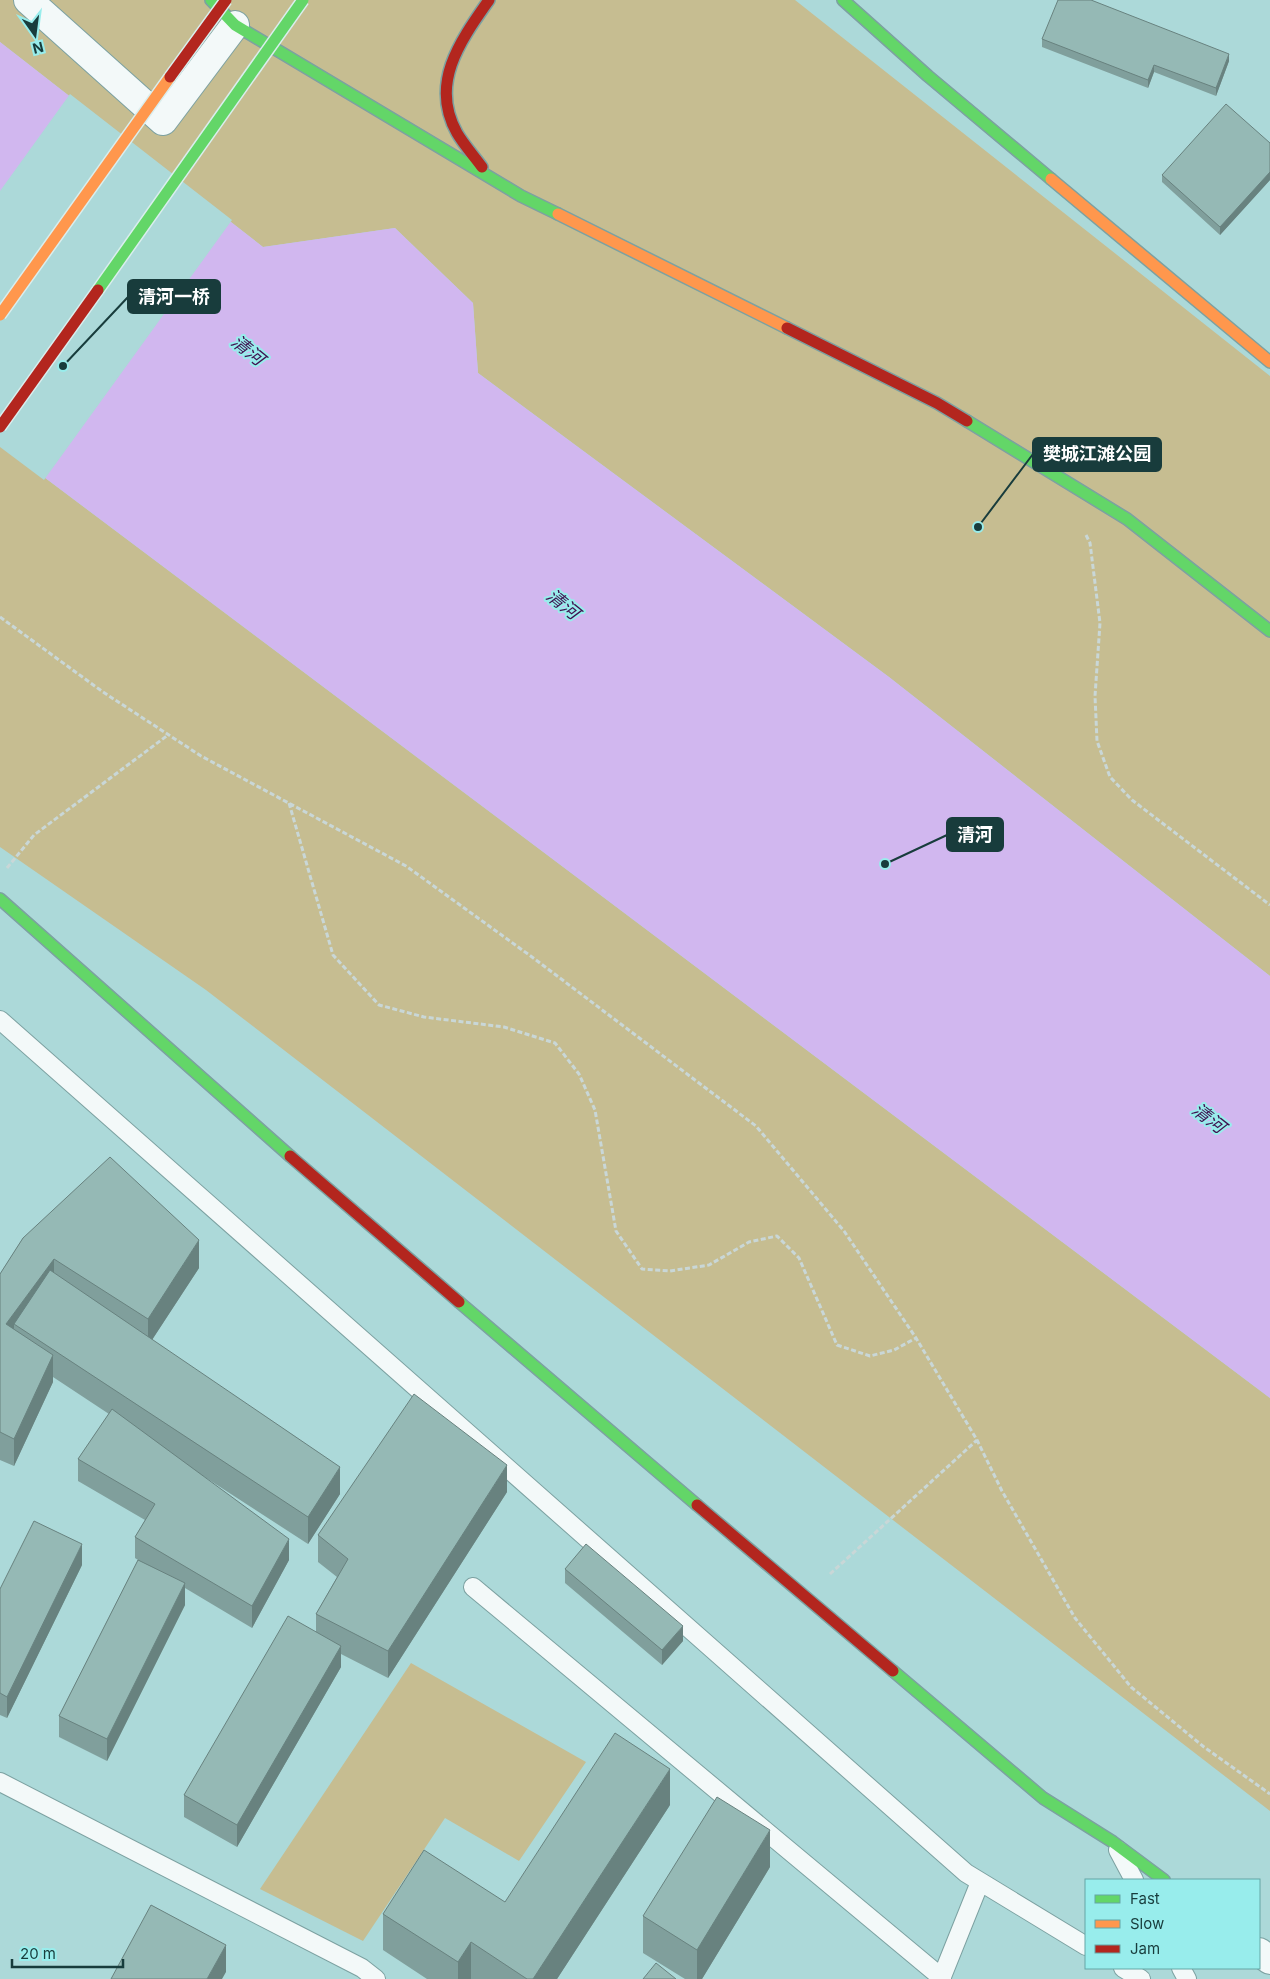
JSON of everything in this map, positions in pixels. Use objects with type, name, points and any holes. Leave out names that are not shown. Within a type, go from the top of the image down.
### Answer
[{"type":"street","points":[[28,0],[163,121],[230,12]]},
{"type":"street","points":[[212,0],[521,196],[937,403],[1127,518],[1270,631]]},
{"type":"street","points":[[0,427],[303,0]]},
{"type":"street","points":[[489,0],[455,48],[444,79],[445,101],[455,130],[491,178]]},
{"type":"street","points":[[843,0],[928,76],[1270,362]]},
{"type":"street","points":[[0,315],[230,12]]},
{"type":"street","points":[[0,899],[372,1229],[1044,1798],[1114,1842],[1163,1879]]},
{"type":"lane","points":[[0,1020],[966,1873],[1085,1945]]},
{"type":"lane","points":[[473,1587],[942,1978],[980,1882]]},
{"type":"lane","points":[[0,1782],[362,1968],[376,1979]]},
{"type":"lane","points":[[1114,1842],[1133,1879]]},
{"type":"lane","points":[[1125,1969],[1141,1979]]},
{"type":"path","points":[[1086,534],[1090,543],[1100,623],[1094,696],[1097,741],[1110,778],[1132,800],[1270,905]]},
{"type":"path","points":[[0,617],[103,692],[201,756],[406,866],[548,969],[756,1126],[844,1231],[916,1338],[977,1440],[1002,1491],[1075,1618],[1131,1687],[1204,1747],[1270,1794]]},
{"type":"path","points":[[6,870],[34,835],[168,735]]},
{"type":"path","points":[[289,802],[332,955],[379,1005],[424,1017],[504,1026],[555,1043],[579,1074],[595,1110],[616,1231],[642,1268],[670,1271],[709,1265],[749,1242],[777,1236],[799,1258],[837,1345],[870,1356],[894,1350],[916,1338]]},
{"type":"path","points":[[806,1597],[977,1440]]},
{"type":"shaded area","points":[[0,0],[795,0],[1270,376],[1270,976],[889,677],[478,373],[473,303],[395,228],[263,247],[0,42]]},
{"type":"shaded area","points":[[0,444],[1270,1398],[1270,1811],[206,990],[0,847]]},
{"type":"shaded area","points":[[411,1663],[586,1762],[519,1861],[445,1818],[363,1941],[260,1889]]},
{"type":"water","points":[[0,42],[263,247],[395,228],[473,303],[478,373],[889,677],[1270,976],[1270,1398],[0,444]]},
{"type":"pier","points":[[70,94],[232,220],[44,480],[0,447],[0,191]]},
{"type":"building","points":[[1058,0],[1091,0],[1229,54],[1216,88],[1154,65],[1148,80],[1042,39]]},
{"type":"building","points":[[1226,104],[1270,143],[1270,172],[1220,227],[1162,175]]},
{"type":"building","points":[[110,1157],[199,1240],[148,1319],[54,1259],[6,1324],[53,1355],[14,1439],[0,1432],[0,1274],[23,1238]]},
{"type":"building","points":[[50,1270],[340,1467],[308,1517],[14,1324]]},
{"type":"building","points":[[414,1394],[507,1465],[388,1651],[316,1614],[348,1559],[318,1535]]},
{"type":"building","points":[[112,1409],[289,1539],[252,1606],[135,1537],[155,1504],[78,1459]]},
{"type":"building","points":[[34,1521],[82,1544],[7,1697],[0,1693],[0,1589]]},
{"type":"building","points":[[586,1544],[683,1626],[662,1650],[565,1569]]},
{"type":"building","points":[[138,1560],[185,1583],[107,1739],[59,1716]]},
{"type":"building","points":[[288,1616],[341,1646],[237,1825],[184,1795]]},
{"type":"building","points":[[615,1733],[670,1769],[533,1979],[527,1979],[471,1942],[458,1962],[383,1914],[424,1850],[505,1902]]},
{"type":"building","points":[[717,1797],[770,1830],[697,1950],[643,1916]]},
{"type":"building","points":[[151,1905],[226,1945],[207,1979],[111,1979]]},
{"type":"building","points":[[656,1963],[676,1979],[643,1979]]},
{"type":"traffic: fast","points":[[211,0],[235,25],[521,196],[558,214]]},
{"type":"traffic: fast","points":[[98,290],[303,0]]},
{"type":"traffic: fast","points":[[843,0],[928,76],[1051,179]]},
{"type":"traffic: fast","points":[[967,421],[1127,519],[1270,631]]},
{"type":"traffic: fast","points":[[0,899],[290,1156]]},
{"type":"traffic: fast","points":[[459,1302],[697,1505]]},
{"type":"traffic: fast","points":[[893,1671],[1043,1798],[1113,1842],[1163,1879]]},
{"type":"traffic: slow","points":[[0,315],[170,77]]},
{"type":"traffic: slow","points":[[1051,179],[1270,362]]},
{"type":"traffic: slow","points":[[558,214],[787,328]]},
{"type":"traffic: jam","points":[[170,77],[226,0]]},
{"type":"traffic: jam","points":[[482,167],[457,133],[449,115],[446,97],[447,79],[459,46],[489,0]]},
{"type":"traffic: jam","points":[[0,427],[98,290]]},
{"type":"traffic: jam","points":[[787,328],[937,403],[967,421]]},
{"type":"traffic: jam","points":[[290,1156],[459,1302]]},
{"type":"traffic: jam","points":[[697,1505],[893,1671]]},
{"type":"place","name":"清河一桥","points":[[63,366]]},
{"type":"place","name":"樊城江滩公园","points":[[978,527]]},
{"type":"place","name":"清河","points":[[885,864]]}]
